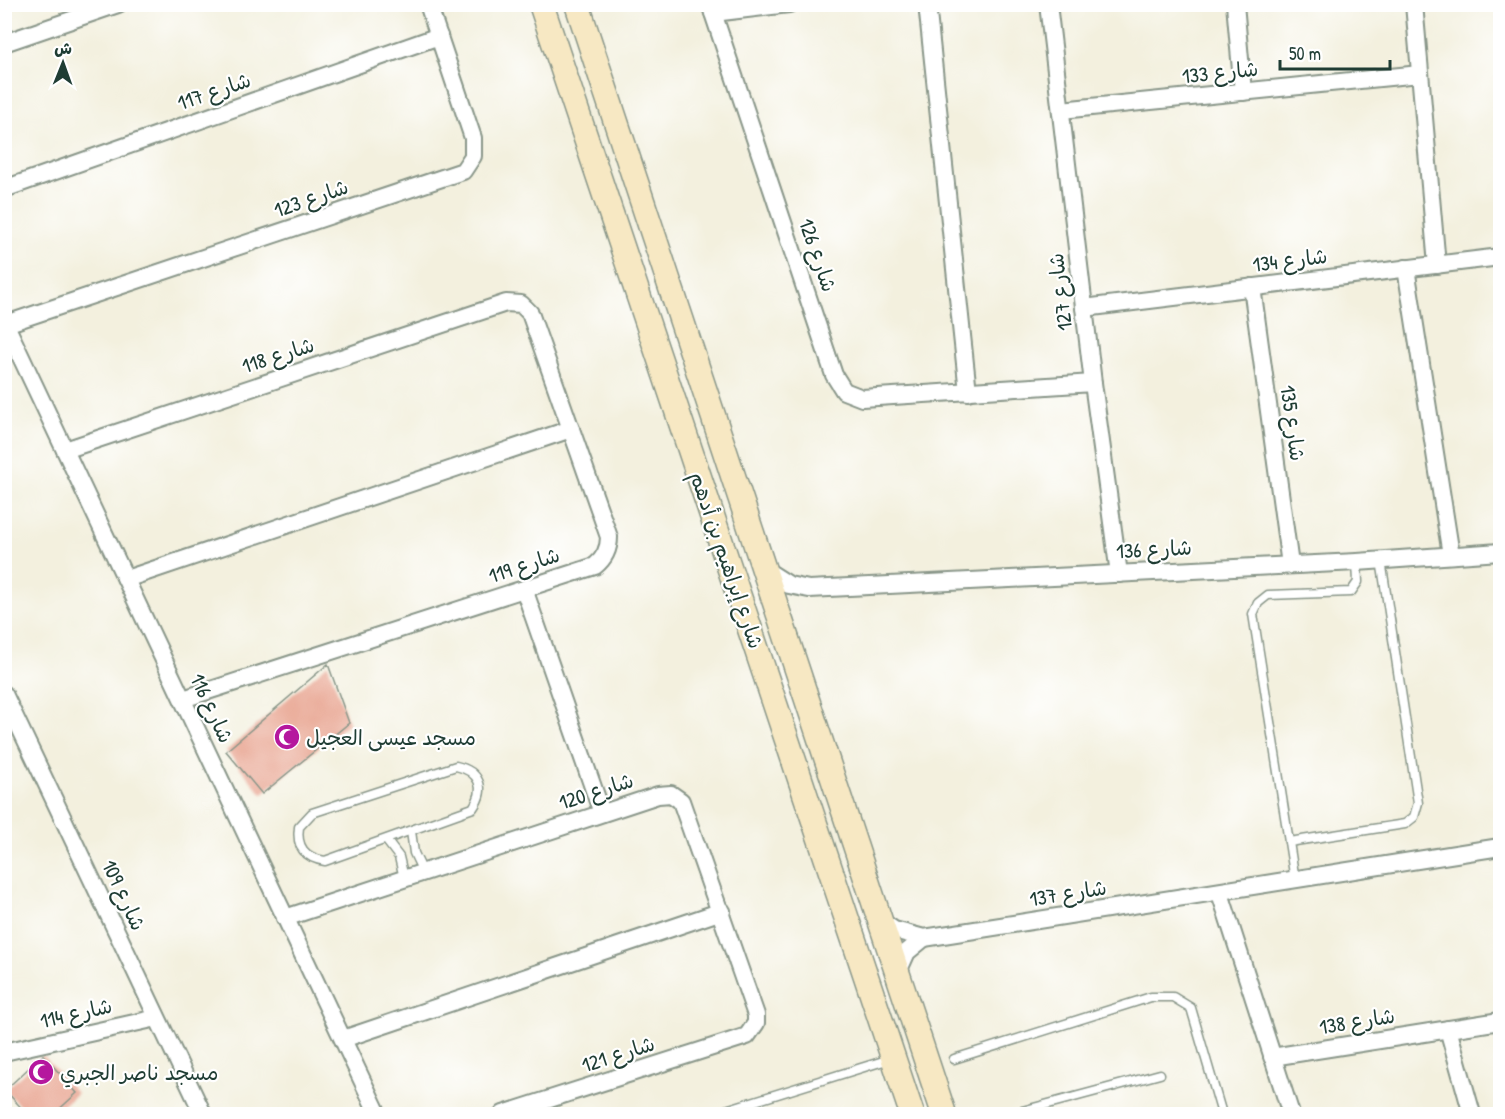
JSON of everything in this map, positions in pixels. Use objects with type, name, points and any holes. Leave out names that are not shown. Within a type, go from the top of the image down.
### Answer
[{"type":"street","points":[[4,43],[118,4]]},
{"type":"street","name":"شارع 123","points":[[5,323],[463,171],[473,156],[473,138],[428,4]]},
{"type":"street","name":"شارع إبراهيم بن أدهم","points":[[541,4],[912,1114]]},
{"type":"street","name":"شارع إبراهيم بن أدهم","points":[[577,4],[944,1114]]},
{"type":"street","name":"شارع 126","points":[[789,4],[711,9],[838,384],[852,396],[862,398],[1093,383]]},
{"type":"street","points":[[927,4],[968,392]]},
{"type":"street","name":"شارع 127","points":[[1048,4],[1093,383],[1119,574]]},
{"type":"street","points":[[1235,4],[1243,92]]},
{"type":"street","points":[[1414,4],[1437,265]]},
{"type":"street","name":"شارع 117","points":[[4,189],[439,36]]},
{"type":"street","name":"شارع 133","points":[[1061,110],[1420,74]]},
{"type":"street","points":[[592,158],[602,162],[613,160],[624,146]]},
{"type":"street","points":[[608,206],[611,196],[618,189],[632,188],[640,193]]},
{"type":"street","name":"شارع 134","points":[[1084,308],[1500,257]]},
{"type":"street","points":[[1406,268],[1452,555]]},
{"type":"street","name":"شارع 135","points":[[1252,287],[1290,565]]},
{"type":"street","name":"شارع 119","points":[[183,699],[595,566],[603,559],[608,549],[607,531],[530,313],[521,304],[506,303]]},
{"type":"street","name":"شارع 118","points":[[65,450],[506,303]]},
{"type":"street","name":"شارع 116","points":[[5,323],[378,1114]]},
{"type":"street","points":[[126,579],[571,429]]},
{"type":"street","name":"شارع 136","points":[[764,569],[789,585],[809,589],[1357,562],[1500,552]]},
{"type":"street","points":[[524,588],[602,813]]},
{"type":"street","points":[[781,618],[788,603],[809,589]]},
{"type":"street","name":"شارع 109","points":[[4,694],[203,1114]]},
{"type":"street","name":"شارع 120","points":[[285,918],[658,795],[677,797],[685,805],[756,1015],[756,1023],[747,1036]]},
{"type":"street","name":"شارع 137","points":[[881,921],[894,930],[924,938],[1500,847]]},
{"type":"street","points":[[1220,893],[1291,1114]]},
{"type":"street","points":[[343,1040],[722,911]]},
{"type":"street","points":[[898,972],[907,952],[924,938]]},
{"type":"street","name":"شارع 114","points":[[4,1052],[157,1018]]},
{"type":"street","name":"شارع 138","points":[[1272,1057],[1500,1021]]},
{"type":"street","points":[[1448,1029],[1472,1114]]},
{"type":"street","name":"شارع 121","points":[[503,1114],[747,1036]]},
{"type":"lane","points":[[1289,842],[1405,824],[1417,810],[1418,803],[1381,560]]},
{"type":"lane","points":[[1295,881],[1253,619],[1254,609],[1268,595],[1351,592],[1358,582],[1357,562]]},
{"type":"lane","points":[[456,766],[467,769],[477,776],[481,787],[480,798],[473,808],[411,831],[325,861],[306,855],[298,837],[304,819],[321,810],[456,766]]},
{"type":"lane","points":[[411,831],[414,853],[423,872]]},
{"type":"lane","points":[[386,840],[399,857],[404,878]]},
{"type":"lane","points":[[954,1059],[1151,997],[1173,996],[1191,1008],[1222,1114]]},
{"type":"lane","points":[[714,1114],[893,1058]]},
{"type":"lane","points":[[1011,1114],[1160,1074]]},
{"type":"building","name":"مسجد عيسى العجيل","points":[[328,664],[349,723],[262,794],[226,751]]},
{"type":"building","name":"مسجد ناصر الجبري","points":[[43,1055],[77,1093],[54,1114],[27,1114],[5,1090]]},
{"type":"place","name":"مسجد عيسى العجيل","points":[[287,737]]},
{"type":"place","name":"مسجد ناصر الجبري","points":[[41,1072]]}]
